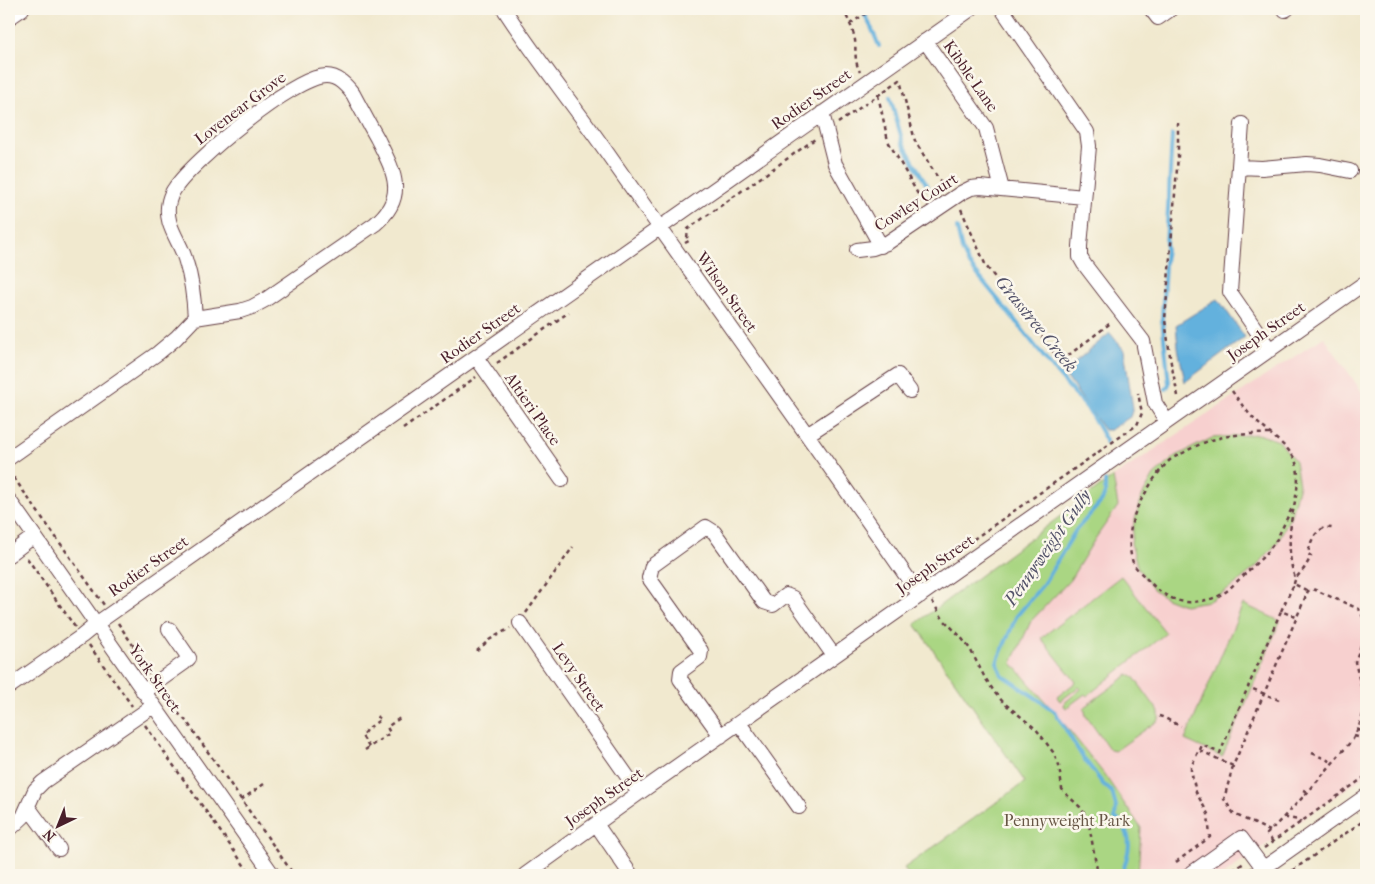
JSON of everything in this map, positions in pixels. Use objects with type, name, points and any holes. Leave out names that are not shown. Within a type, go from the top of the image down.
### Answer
[{"type":"street","points":[[9,18],[22,9]]},
{"type":"street","name":"Wilson Street","points":[[504,9],[532,52],[590,129],[910,583],[924,594]]},
{"type":"street","name":"Rodier Street","points":[[9,687],[822,112],[972,9]]},
{"type":"street","points":[[1002,9],[1087,132],[1089,146],[1080,246],[1081,259],[1143,341],[1154,402],[1167,422]]},
{"type":"street","points":[[1151,9],[1158,18],[1171,9]]},
{"type":"street","name":"Kibble Lane","points":[[925,41],[986,128],[1002,189]]},
{"type":"street","name":"Lovenear Grove","points":[[327,76],[345,84],[353,94],[394,173],[396,189],[390,207],[375,224],[265,300],[240,311],[195,318],[193,292],[186,262],[167,217],[172,191],[183,177],[232,132],[271,103],[304,82],[327,76]]},
{"type":"street","points":[[822,112],[836,164],[881,246]]},
{"type":"street","points":[[1242,124],[1230,292],[1270,350]]},
{"type":"street","points":[[1239,167],[1262,168],[1307,164],[1350,171]]},
{"type":"street","name":"Cowley Court","points":[[857,250],[881,246],[897,238],[961,193],[972,188],[980,187],[1084,197]]},
{"type":"street","name":"Joseph Street","points":[[525,875],[1366,282]]},
{"type":"street","points":[[9,458],[166,347],[195,318]]},
{"type":"street","name":"Altieri Place","points":[[476,358],[562,480]]},
{"type":"street","points":[[807,435],[898,375],[910,391]]},
{"type":"street","name":"York Street","points":[[9,500],[95,625],[148,688],[153,706],[273,875]]},
{"type":"street","points":[[721,736],[680,679],[681,671],[700,658],[701,651],[648,578],[652,566],[706,528],[714,532],[764,602],[773,605],[786,595],[793,598],[834,656]]},
{"type":"street","points":[[14,551],[34,536]]},
{"type":"street","name":"Levy Street","points":[[524,618],[639,793]]},
{"type":"street","points":[[148,688],[189,658],[169,629]]},
{"type":"street","points":[[9,830],[23,816],[34,790],[43,782],[153,706]]},
{"type":"street","points":[[739,723],[799,807]]},
{"type":"street","points":[[1189,875],[1241,838],[1254,856],[1259,872],[1366,796]]},
{"type":"street","points":[[28,807],[59,849]]},
{"type":"street","points":[[596,824],[631,875]]},
{"type":"path","points":[[843,9],[855,38],[857,65],[867,81]]},
{"type":"path","points":[[850,24],[872,9]]},
{"type":"path","points":[[676,250],[688,241],[688,228],[900,80],[915,141],[945,188],[942,190],[957,212],[962,209],[986,266],[1060,362],[1112,322],[1117,328]]},
{"type":"path","points":[[878,95],[888,141],[922,204],[929,199]]},
{"type":"path","points":[[1178,123],[1178,156],[1164,320],[1178,396]]},
{"type":"path","points":[[403,429],[569,312]]},
{"type":"path","points":[[910,583],[1137,426],[1142,413],[1137,384]]},
{"type":"path","points":[[1176,862],[1210,837],[1208,814],[1196,792],[1191,767],[1202,745],[1220,753],[1295,578],[1290,548],[1290,534],[1297,487],[1298,470],[1296,462],[1291,454],[1257,422],[1232,391]]},
{"type":"path","points":[[1270,434],[1239,434],[1220,437],[1193,447],[1168,461],[1156,475],[1138,504],[1132,519],[1130,538],[1131,558],[1153,587],[1171,599],[1189,603],[1208,600],[1228,590],[1266,554],[1277,539],[1290,510],[1294,507]]},
{"type":"path","points":[[9,470],[143,660],[148,688]]},
{"type":"path","points":[[1295,578],[1306,566],[1311,556],[1308,554],[1308,551],[1315,535],[1322,528],[1332,528]]},
{"type":"path","points":[[477,651],[524,618],[574,547]]},
{"type":"path","points":[[14,551],[82,636],[251,875]]},
{"type":"path","points":[[1294,584],[1308,591]]},
{"type":"path","points":[[1270,831],[1234,814],[1224,799],[1233,766],[1296,617],[1308,591],[1313,588],[1359,608],[1364,619],[1365,634],[1355,662],[1366,706],[1354,736],[1308,792],[1285,816],[1270,831],[1267,834],[1273,842]]},
{"type":"path","points":[[924,594],[970,649],[984,676],[996,693],[1036,730],[1053,752],[1059,766],[1062,788],[1080,807],[1088,819],[1098,875]]},
{"type":"path","points":[[1281,611],[1296,617]]},
{"type":"path","points":[[1248,687],[1279,700]]},
{"type":"path","points":[[167,702],[186,722],[294,875]]},
{"type":"path","points":[[369,747],[362,736],[366,730],[381,719],[374,716]]},
{"type":"path","points":[[1159,716],[1180,726]]},
{"type":"path","points":[[365,750],[390,732],[386,727],[400,718]]},
{"type":"path","points":[[1357,729],[1366,734]]},
{"type":"path","points":[[1354,736],[1366,739]]},
{"type":"path","points":[[1200,750],[1233,766]]},
{"type":"path","points":[[1312,753],[1332,762]]},
{"type":"path","points":[[1226,875],[1366,776]]},
{"type":"path","points":[[242,800],[264,784]]},
{"type":"path","points":[[1303,790],[1308,792]]},
{"type":"path","points":[[1285,816],[1301,822]]},
{"type":"path","points":[[1286,875],[1366,819]]},
{"type":"shaded area","points":[[1324,337],[1366,398],[1366,775],[1223,875],[1138,875],[1141,828],[1104,774],[1012,663],[1031,621],[1070,580],[1118,506],[1113,477]]},
{"type":"green space","points":[[1258,434],[1279,441],[1295,461],[1299,485],[1291,515],[1277,543],[1256,567],[1229,589],[1209,601],[1184,605],[1166,598],[1153,589],[1138,569],[1131,543],[1134,523],[1142,496],[1154,475],[1176,456],[1212,438]]},
{"type":"green space","name":"Pennyweight Park","points":[[1113,477],[1118,506],[1070,580],[1031,621],[1012,663],[1104,774],[1141,828],[1138,875],[909,875],[904,868],[1025,782],[915,624]]},
{"type":"green space","points":[[1121,576],[1166,633],[1087,696],[1085,694],[1066,708],[1063,704],[1081,689],[1079,687],[1060,701],[1057,697],[1076,682],[1041,638]]},
{"type":"green space","points":[[1243,604],[1280,621],[1222,757],[1185,740]]},
{"type":"green space","points":[[1128,675],[1133,676],[1159,712],[1159,720],[1115,751],[1110,750],[1086,716],[1084,707]]},
{"type":"water","points":[[1218,299],[1245,337],[1185,382],[1178,348],[1176,325]]},
{"type":"water","points":[[1110,333],[1124,350],[1133,408],[1130,417],[1110,430],[1104,430],[1063,372]]},
{"type":"waterway","name":"Grasstree Creek","points":[[862,9],[879,46]]},
{"type":"waterway","name":"Grasstree Creek","points":[[890,97],[903,143],[929,189]]},
{"type":"waterway","name":"Pennyweight Gully","points":[[1166,389],[1169,384],[1162,319],[1172,135]]},
{"type":"waterway","name":"Grasstree Creek","points":[[957,228],[962,250],[968,263],[1087,408],[1106,440],[1105,443]]},
{"type":"waterway","name":"Pennyweight Gully","points":[[1105,481],[1105,493],[1102,501],[1076,530],[1044,583],[1016,617],[997,662],[1002,675],[1055,712],[1082,756],[1103,784],[1112,792],[1116,806],[1115,818],[1127,833],[1129,845],[1122,875]]}]
